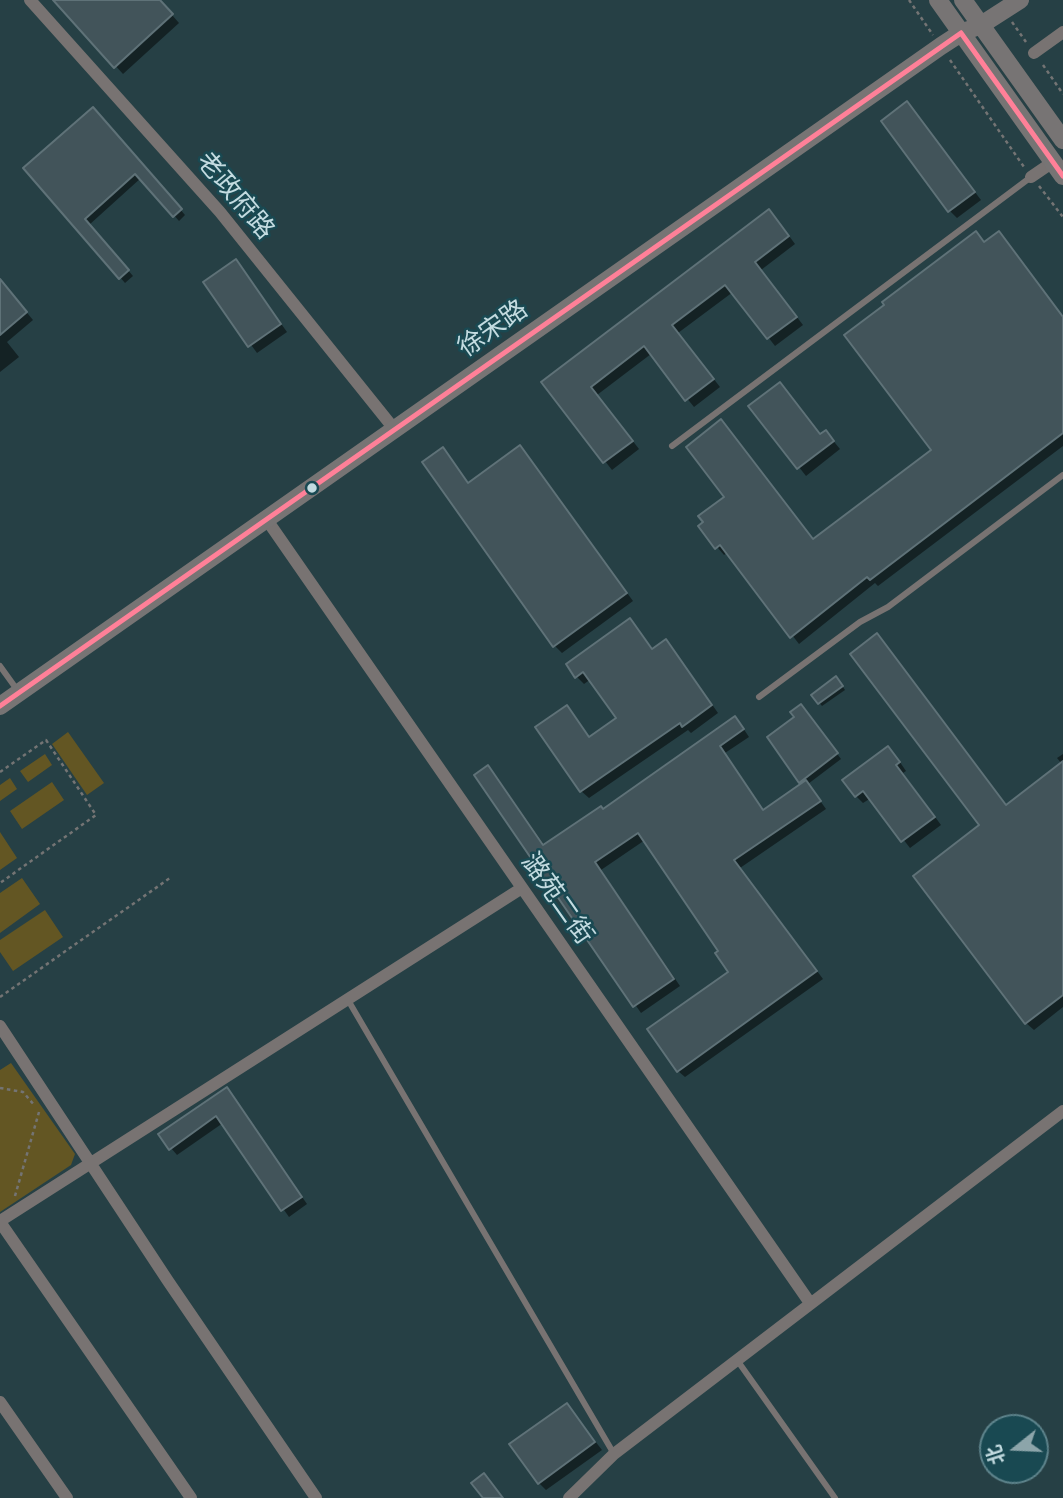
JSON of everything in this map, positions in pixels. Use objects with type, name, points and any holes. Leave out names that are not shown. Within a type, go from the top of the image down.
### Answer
[{"type":"street","name":"老政府路","points":[[30,0],[220,212],[395,430]]},
{"type":"street","points":[[938,0],[1058,169],[1031,177]]},
{"type":"street","points":[[963,0],[1063,139]]},
{"type":"street","name":"徐宋路","points":[[0,706],[940,46],[981,25],[1020,0]]},
{"type":"street","points":[[1034,53],[1063,32]]},
{"type":"street","name":"潞苑二街","points":[[267,520],[810,1303]]},
{"type":"street","points":[[191,1498],[0,1222],[522,888]]},
{"type":"street","points":[[0,1026],[168,1281],[316,1498]]},
{"type":"street","points":[[569,1498],[614,1454],[1063,1111]]},
{"type":"street","points":[[0,1402],[67,1498]]},
{"type":"lane","points":[[672,446],[1031,177]]},
{"type":"lane","points":[[760,697],[860,622],[888,607],[1063,475]]},
{"type":"lane","points":[[0,666],[20,692]]},
{"type":"lane","points":[[347,998],[614,1454]]},
{"type":"lane","points":[[737,1359],[835,1498]]},
{"type":"path","points":[[909,0],[1031,177],[1063,217]]},
{"type":"path","points":[[0,772],[46,740],[96,815],[0,883]]},
{"type":"path","points":[[0,997],[170,878]]},
{"type":"path","points":[[0,1088],[23,1092],[39,1111]]},
{"type":"path","points":[[12,1214],[16,1189],[39,1111],[47,1095]]},
{"type":"shaded area","points":[[68,732],[104,783],[87,795],[52,744]]},
{"type":"shaded area","points":[[45,754],[52,765],[28,782],[20,771]]},
{"type":"shaded area","points":[[10,778],[17,789],[0,801],[0,785]]},
{"type":"shaded area","points":[[52,782],[64,800],[22,829],[10,811]]},
{"type":"shaded area","points":[[0,832],[17,858],[0,870]]},
{"type":"shaded area","points":[[22,878],[40,904],[0,933],[0,893]]},
{"type":"shaded area","points":[[45,910],[63,937],[13,971],[0,952],[0,940]]},
{"type":"shaded area","points":[[11,1063],[75,1154],[71,1165],[0,1212],[0,1070]]},
{"type":"building","points":[[53,0],[160,0],[173,14],[114,68]]},
{"type":"building","points":[[907,101],[975,192],[948,212],[881,121]]},
{"type":"building","points":[[93,107],[182,209],[173,217],[135,174],[85,219],[129,270],[119,279],[23,168]]},
{"type":"building","points":[[769,209],[789,236],[755,262],[797,317],[767,339],[725,285],[672,325],[714,379],[685,401],[644,346],[591,387],[633,441],[603,463],[541,382]]},
{"type":"building","points":[[976,231],[984,242],[999,231],[1063,317],[1063,433],[870,580],[867,577],[790,638],[720,545],[715,549],[698,526],[703,522],[698,516],[724,497],[686,447],[721,419],[813,539],[931,450],[844,335],[884,305],[882,302]]},
{"type":"building","points":[[236,259],[281,324],[248,347],[203,282]]},
{"type":"building","points":[[0,279],[27,312],[0,335]]},
{"type":"building","points":[[780,382],[820,434],[826,430],[834,441],[797,469],[748,406]]},
{"type":"building","points":[[520,445],[627,593],[553,647],[422,462],[443,447],[468,483]]},
{"type":"building","points":[[630,618],[652,649],[666,639],[712,705],[682,727],[680,723],[580,792],[535,727],[567,705],[589,737],[616,718],[583,672],[575,678],[566,664]]},
{"type":"building","points":[[877,633],[1006,805],[1063,761],[1063,995],[1025,1024],[913,876],[979,825],[850,654]]},
{"type":"building","points":[[836,676],[843,686],[818,704],[811,695]]},
{"type":"building","points":[[801,704],[838,753],[799,783],[767,737],[794,717],[790,712]]},
{"type":"building","points":[[735,716],[744,729],[720,746],[763,810],[806,780],[821,801],[734,860],[817,971],[677,1072],[647,1029],[728,972],[715,953],[718,951],[638,833],[595,862],[674,979],[633,1007],[474,775],[488,765],[543,845],[601,806],[603,809]]},
{"type":"building","points":[[888,746],[900,762],[896,765],[935,817],[901,842],[863,791],[855,797],[842,780]]},
{"type":"building","points":[[227,1087],[302,1197],[281,1211],[216,1116],[169,1150],[158,1134]]},
{"type":"building","points":[[567,1403],[595,1442],[538,1484],[509,1444]]},
{"type":"building","points":[[484,1473],[503,1498],[483,1498],[471,1483]]},
{"type":"transit line","points":[[961,33],[1063,176]]},
{"type":"transit line","points":[[0,706],[961,33]]}]
